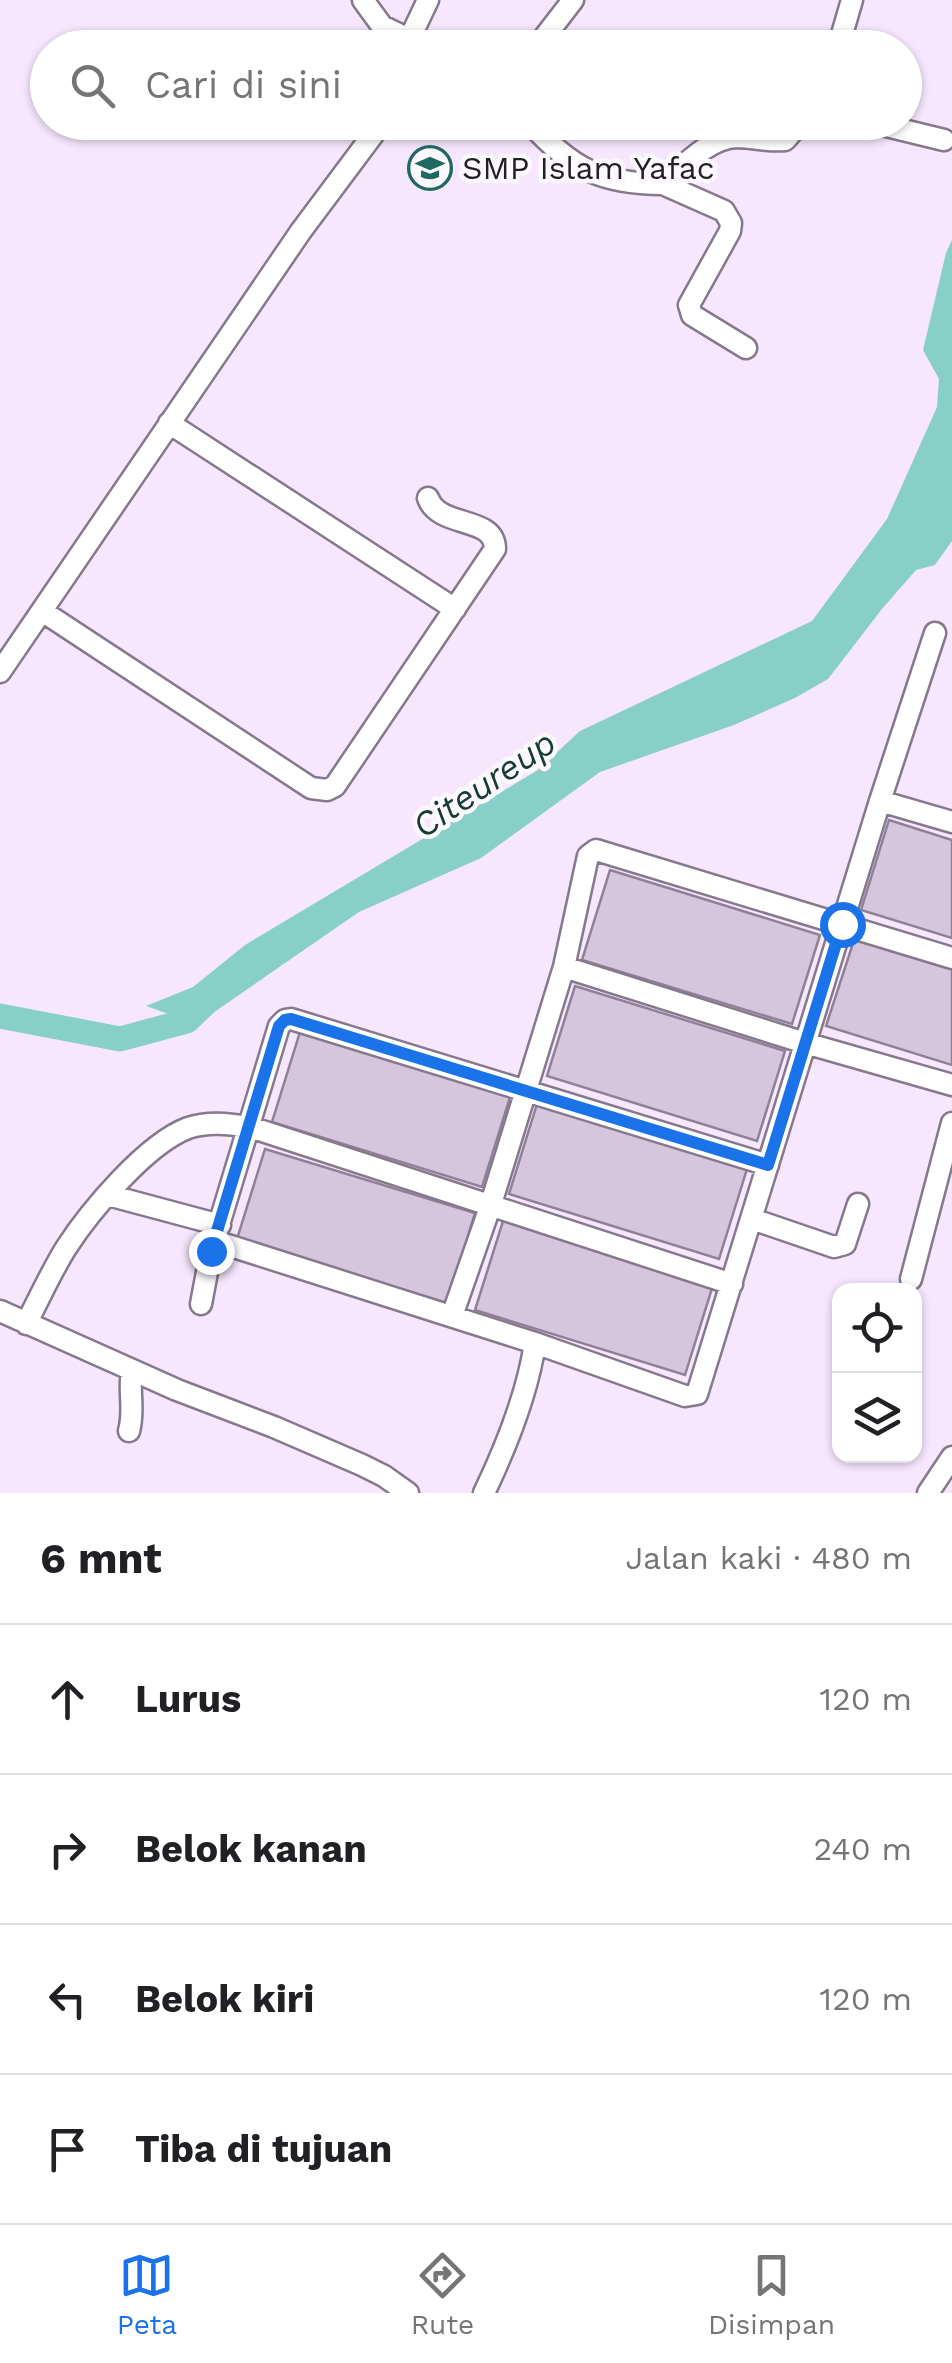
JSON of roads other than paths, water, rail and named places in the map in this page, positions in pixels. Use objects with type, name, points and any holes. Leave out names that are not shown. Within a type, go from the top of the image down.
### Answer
[{"type":"street","points":[[363,0],[382,26],[390,30]]},
{"type":"street","points":[[421,30],[428,0]]},
{"type":"street","points":[[550,30],[572,0]]},
{"type":"street","points":[[843,30],[852,0]]},
{"type":"street","points":[[922,135],[944,140]]},
{"type":"street","points":[[0,672],[169,423],[369,140]]},
{"type":"street","points":[[547,140],[568,161],[598,176],[663,184],[724,211],[731,223],[730,231],[689,309],[692,315],[746,348]]},
{"type":"street","points":[[663,184],[697,155],[722,140]]},
{"type":"street","points":[[169,423],[455,609]]},
{"type":"street","points":[[42,611],[311,788],[334,786],[496,543],[486,531],[435,511],[428,498]]},
{"type":"street","points":[[108,1196],[685,1396],[697,1394],[935,632]]},
{"type":"street","points":[[880,801],[952,822]]},
{"type":"street","points":[[452,1316],[564,967],[588,856],[596,850],[952,958]]},
{"type":"street","points":[[564,967],[952,1085]]},
{"type":"street","points":[[201,1304],[217,1233],[279,1026],[285,1020],[768,1165]]},
{"type":"street","points":[[911,1278],[952,1123]]},
{"type":"street","points":[[26,1324],[65,1250],[108,1196],[170,1137],[202,1124],[250,1127],[732,1284]]},
{"type":"street","points":[[752,1219],[834,1247],[845,1244],[858,1204]]},
{"type":"street","points":[[0,1311],[274,1427],[381,1485],[408,1493]]},
{"type":"street","points":[[484,1493],[526,1383],[535,1343]]},
{"type":"street","points":[[129,1431],[133,1413],[132,1370]]},
{"type":"street","points":[[928,1493],[952,1457]]},
{"type":"waterway","name":"Citeureup","points":[[0,1016],[120,1039],[187,1021],[211,998]]},
{"type":"place","name":"SMP Islam Yafac","points":[[430,168]]}]
